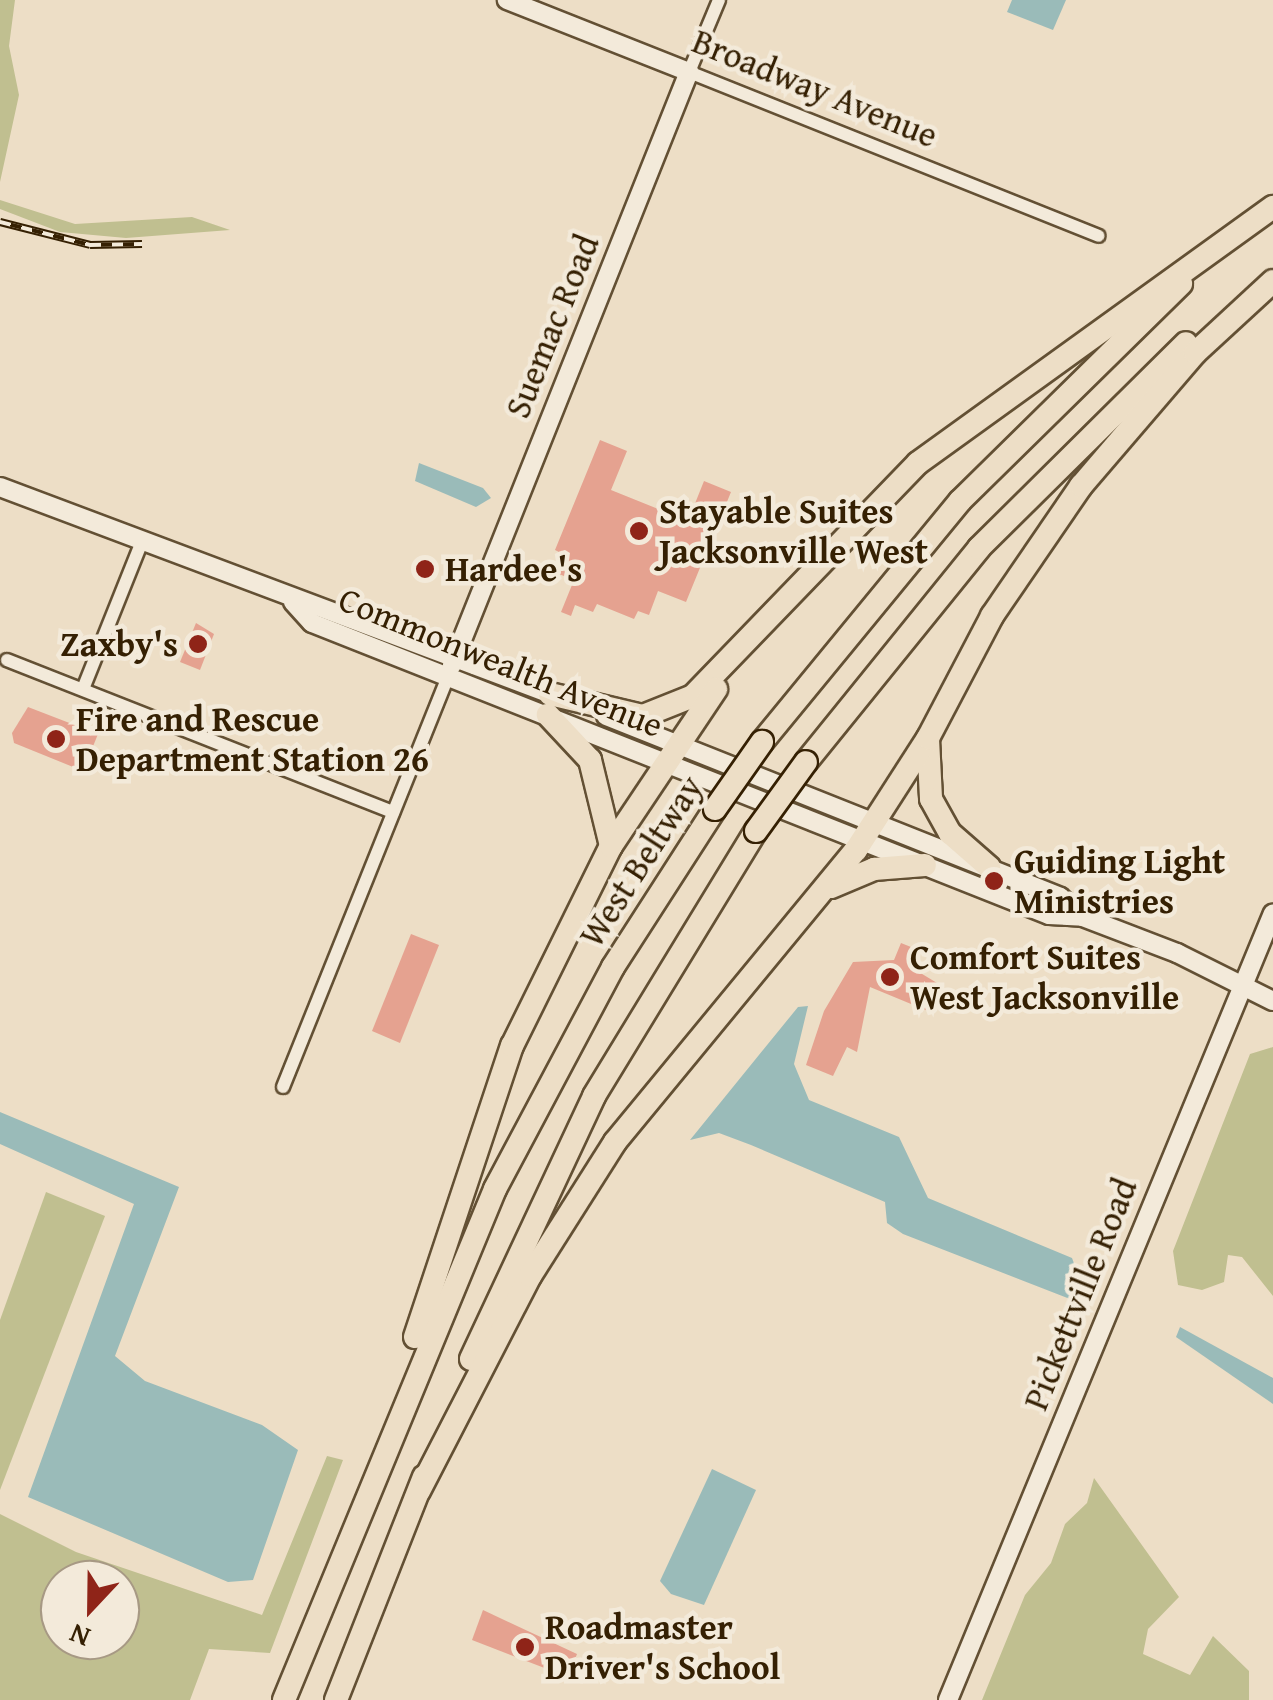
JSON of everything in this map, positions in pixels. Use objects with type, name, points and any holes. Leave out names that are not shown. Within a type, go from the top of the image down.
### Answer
[{"type":"highway","points":[[549,705],[618,714],[661,712],[693,696],[918,463],[978,414],[1273,206]]},
{"type":"highway","name":"West Beltway","points":[[284,1700],[475,1231],[538,1102],[612,967],[715,809],[762,742],[986,474],[1150,312],[1273,206]]},
{"type":"highway","points":[[336,1700],[418,1490],[568,1146],[649,998],[756,831],[884,658],[1046,476],[1273,268]]},
{"type":"highway","points":[[418,1490],[530,1276],[615,1142],[819,894],[866,830],[928,738],[992,616],[1081,486],[1195,353],[1273,281]]},
{"type":"highway","points":[[360,1507],[496,1085],[611,846],[671,752],[814,571]]},
{"type":"highway","points":[[549,705],[590,760],[611,846]]},
{"type":"highway","points":[[928,738],[931,798],[950,833],[988,867]]},
{"type":"highway","points":[[819,894],[852,874],[926,865]]},
{"type":"main road","name":"Broadway Avenue","points":[[507,0],[689,72]]},
{"type":"main road","name":"Suemac Road","points":[[448,676],[689,72]]},
{"type":"main road","name":"Commonwealth Avenue","points":[[0,487],[294,602],[456,657],[549,705]]},
{"type":"main road","name":"Commonwealth Avenue","points":[[294,602],[312,623],[448,676],[549,705],[866,830],[988,867],[1060,897],[1084,917]]},
{"type":"main road","name":"Commonwealth Avenue","points":[[866,830],[926,865],[1050,914],[1084,917],[1244,983],[1273,1001]]},
{"type":"main road","name":"Pickettville Road","points":[[948,1700],[1273,913]]},
{"type":"street","name":"Suemac Road","points":[[689,72],[718,0]]},
{"type":"street","name":"Broadway Avenue","points":[[689,72],[1098,236]]},
{"type":"street","points":[[83,689],[141,544]]},
{"type":"street","points":[[7,660],[393,812]]},
{"type":"street","points":[[283,1087],[448,676]]},
{"type":"shaded area","points":[[0,0],[15,0],[9,46],[19,95],[0,182]]},
{"type":"shaded area","points":[[0,200],[75,224],[192,217],[230,230],[126,238],[60,232],[0,209]]},
{"type":"shaded area","points":[[1273,1047],[1273,1296],[1242,1257],[1228,1255],[1224,1282],[1202,1290],[1178,1285],[1173,1251],[1250,1054]]},
{"type":"shaded area","points":[[46,1192],[105,1216],[0,1490],[0,1320]]},
{"type":"shaded area","points":[[327,1456],[343,1460],[270,1653],[209,1649],[190,1700],[0,1700],[0,1514],[100,1560],[40,1560],[40,1660],[140,1660],[140,1574],[262,1615]]},
{"type":"shaded area","points":[[1094,1478],[1179,1597],[1148,1629],[1143,1654],[1190,1675],[1213,1636],[1249,1671],[1249,1700],[982,1700],[1025,1595],[1051,1563],[1065,1524],[1087,1503]]},
{"type":"water","points":[[1012,0],[1066,0],[1053,30],[1007,12]]},
{"type":"water","points":[[419,463],[483,488],[491,498],[476,507],[415,481]]},
{"type":"water","points":[[808,1006],[794,1064],[809,1100],[899,1137],[928,1198],[1072,1258],[1081,1282],[1070,1299],[903,1234],[887,1223],[885,1202],[751,1145],[719,1133],[690,1140],[798,1007]]},
{"type":"water","points":[[0,1112],[179,1187],[115,1356],[145,1381],[262,1425],[298,1450],[253,1580],[228,1582],[28,1497],[134,1204],[0,1144]]},
{"type":"water","points":[[1180,1327],[1273,1378],[1273,1404],[1176,1337]]},
{"type":"water","points":[[712,1469],[756,1490],[704,1605],[671,1594],[660,1581]]},
{"type":"building","name":"Stayable Suites Jacksonville West","points":[[600,440],[627,451],[611,490],[688,521],[704,481],[731,492],[686,602],[658,591],[649,615],[638,611],[634,619],[597,604],[593,612],[575,605],[571,616],[561,612],[574,580],[554,572],[561,553],[555,550]]},
{"type":"building","name":"Zaxby's","points":[[196,623],[214,634],[200,670],[180,662]]},
{"type":"building","name":"Fire and Rescue Department Station 26","points":[[28,707],[98,734],[83,771],[14,743],[12,733]]},
{"type":"building","points":[[411,934],[439,945],[400,1043],[372,1031]]},
{"type":"building","points":[[901,943],[916,949],[909,966],[937,983],[928,1011],[870,987],[857,1052],[847,1047],[833,1076],[806,1065],[824,1011],[853,962],[894,960]]},
{"type":"building","name":"Roadmaster Driver's School","points":[[483,1610],[577,1654],[568,1677],[472,1640]]},
{"type":"railway","points":[[0,222],[90,245],[142,244]]},
{"type":"place","name":"Stayable Suites Jacksonville West","points":[[639,531]]},
{"type":"place","name":"Hardee's","points":[[425,569]]},
{"type":"place","name":"Zaxby's","points":[[198,644]]},
{"type":"place","name":"Fire and Rescue Department Station 26","points":[[56,739]]},
{"type":"place","name":"Guiding Light Ministries","points":[[994,881]]},
{"type":"place","name":"Comfort Suites West Jacksonville","points":[[890,977]]},
{"type":"place","name":"Roadmaster Driver's School","points":[[525,1647]]}]
